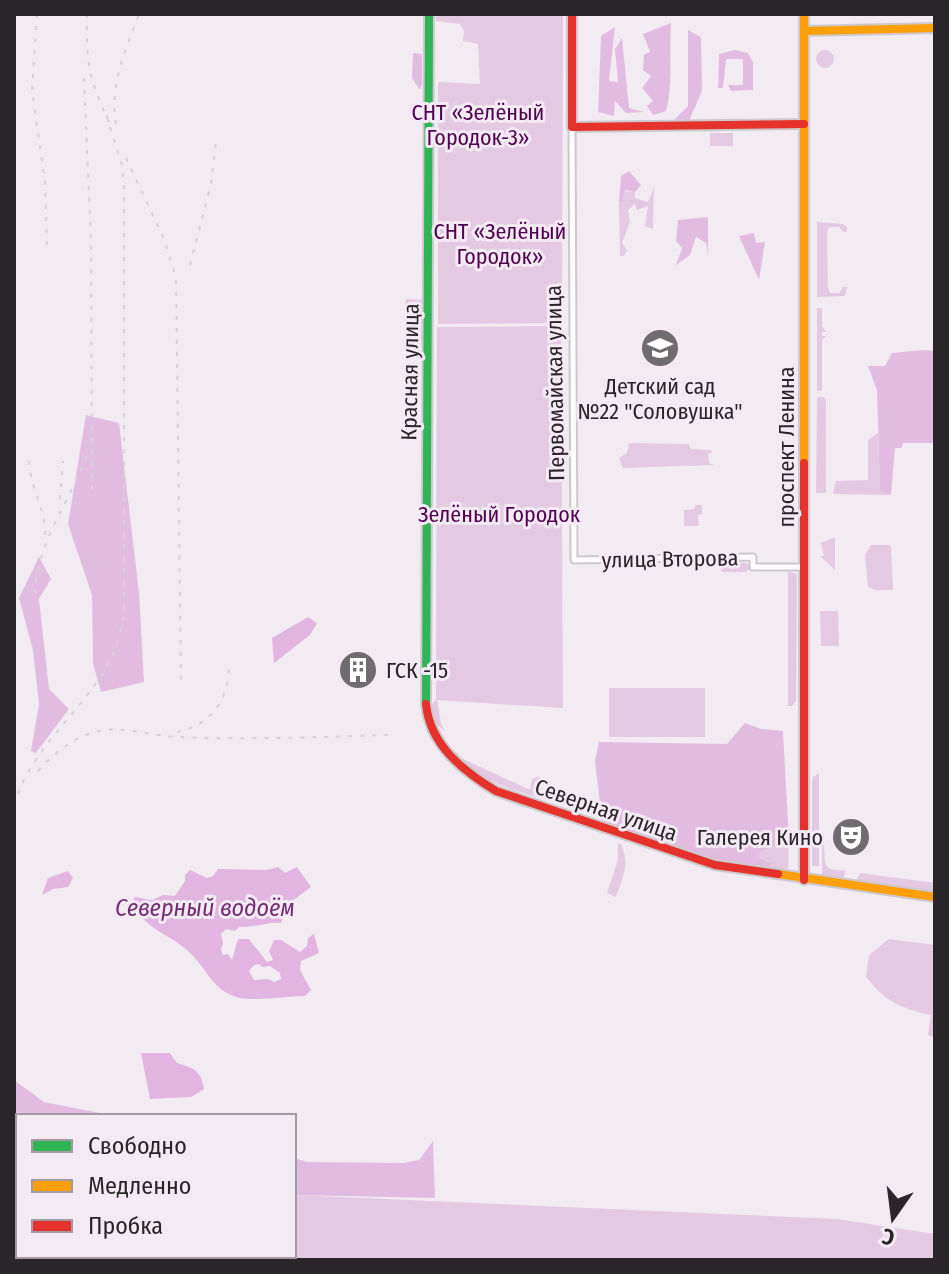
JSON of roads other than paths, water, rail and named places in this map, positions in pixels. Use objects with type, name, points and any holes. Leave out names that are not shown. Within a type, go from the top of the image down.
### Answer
[{"type":"main road","name":"Красная улица","points":[[429,14],[426,709],[432,730]]},
{"type":"main road","name":"Первомайская улица","points":[[572,14],[572,127]]},
{"type":"main road","name":"проспект Ленина","points":[[804,14],[804,880]]},
{"type":"main road","points":[[804,31],[935,28]]},
{"type":"main road","points":[[572,127],[804,124]]},
{"type":"main road","name":"Северная улица","points":[[432,730],[476,780],[501,793],[715,865],[935,897]]},
{"type":"street","name":"Первомайская улица","points":[[572,127],[574,560]]},
{"type":"street","name":"улица Второва","points":[[574,560],[753,557],[753,567],[804,567]]},
{"type":"water","points":[[308,617],[317,623],[310,635],[274,663],[272,638]]},
{"type":"water","name":"Северный водоём","points":[[278,867],[285,873],[297,867],[311,887],[292,901],[292,907],[286,911],[281,923],[239,927],[235,931],[226,929],[221,934],[221,950],[232,960],[238,939],[249,939],[267,962],[273,960],[269,951],[274,940],[281,940],[300,952],[314,934],[319,953],[301,961],[300,970],[311,990],[305,996],[251,999],[227,993],[214,983],[187,950],[141,917],[133,900],[135,897],[152,900],[163,895],[175,896],[190,870],[207,878],[218,869],[266,870]],"holes":[[[258,964],[270,966],[280,973],[281,979],[274,982],[254,980],[249,971]]]},
{"type":"water","points":[[68,871],[73,878],[68,887],[53,889],[42,895],[48,878]]},
{"type":"water","points":[[141,1053],[170,1053],[177,1063],[199,1074],[204,1089],[191,1097],[150,1099]]},
{"type":"railway","points":[[37,14],[32,91],[45,182],[47,249]]},
{"type":"railway","points":[[87,14],[90,70],[109,122]]},
{"type":"railway","points":[[116,124],[117,81],[139,14]]},
{"type":"railway","points":[[84,78],[91,241],[92,491]]},
{"type":"railway","points":[[14,805],[35,762],[105,669],[115,649],[124,613],[124,190],[122,165],[106,114]]},
{"type":"railway","points":[[190,265],[211,184],[216,142]]},
{"type":"railway","points":[[126,158],[164,239],[176,278],[181,681]]},
{"type":"railway","points":[[35,594],[42,554],[89,449]]},
{"type":"railway","points":[[29,461],[45,537]]},
{"type":"railway","points":[[60,499],[63,461]]},
{"type":"railway","points":[[177,732],[200,724],[216,709],[225,690],[229,667]]},
{"type":"railway","points":[[38,771],[73,741],[99,731],[129,730],[204,738],[388,735]]},
{"type":"place","name":"Детский сад №22 \"Соловушка\"","points":[[660,348]]},
{"type":"place","name":"ГСК -15","points":[[358,670]]},
{"type":"place","name":"Галерея Кино","points":[[851,837]]},
{"type":"park label","name":"СНТ «Зелёный Городок-3»","points":[[478,124]]},
{"type":"park label","name":"СНТ «Зелёный Городок»","points":[[500,244]]},
{"type":"park label","name":"Зелёный Городок","points":[[499,514]]}]
